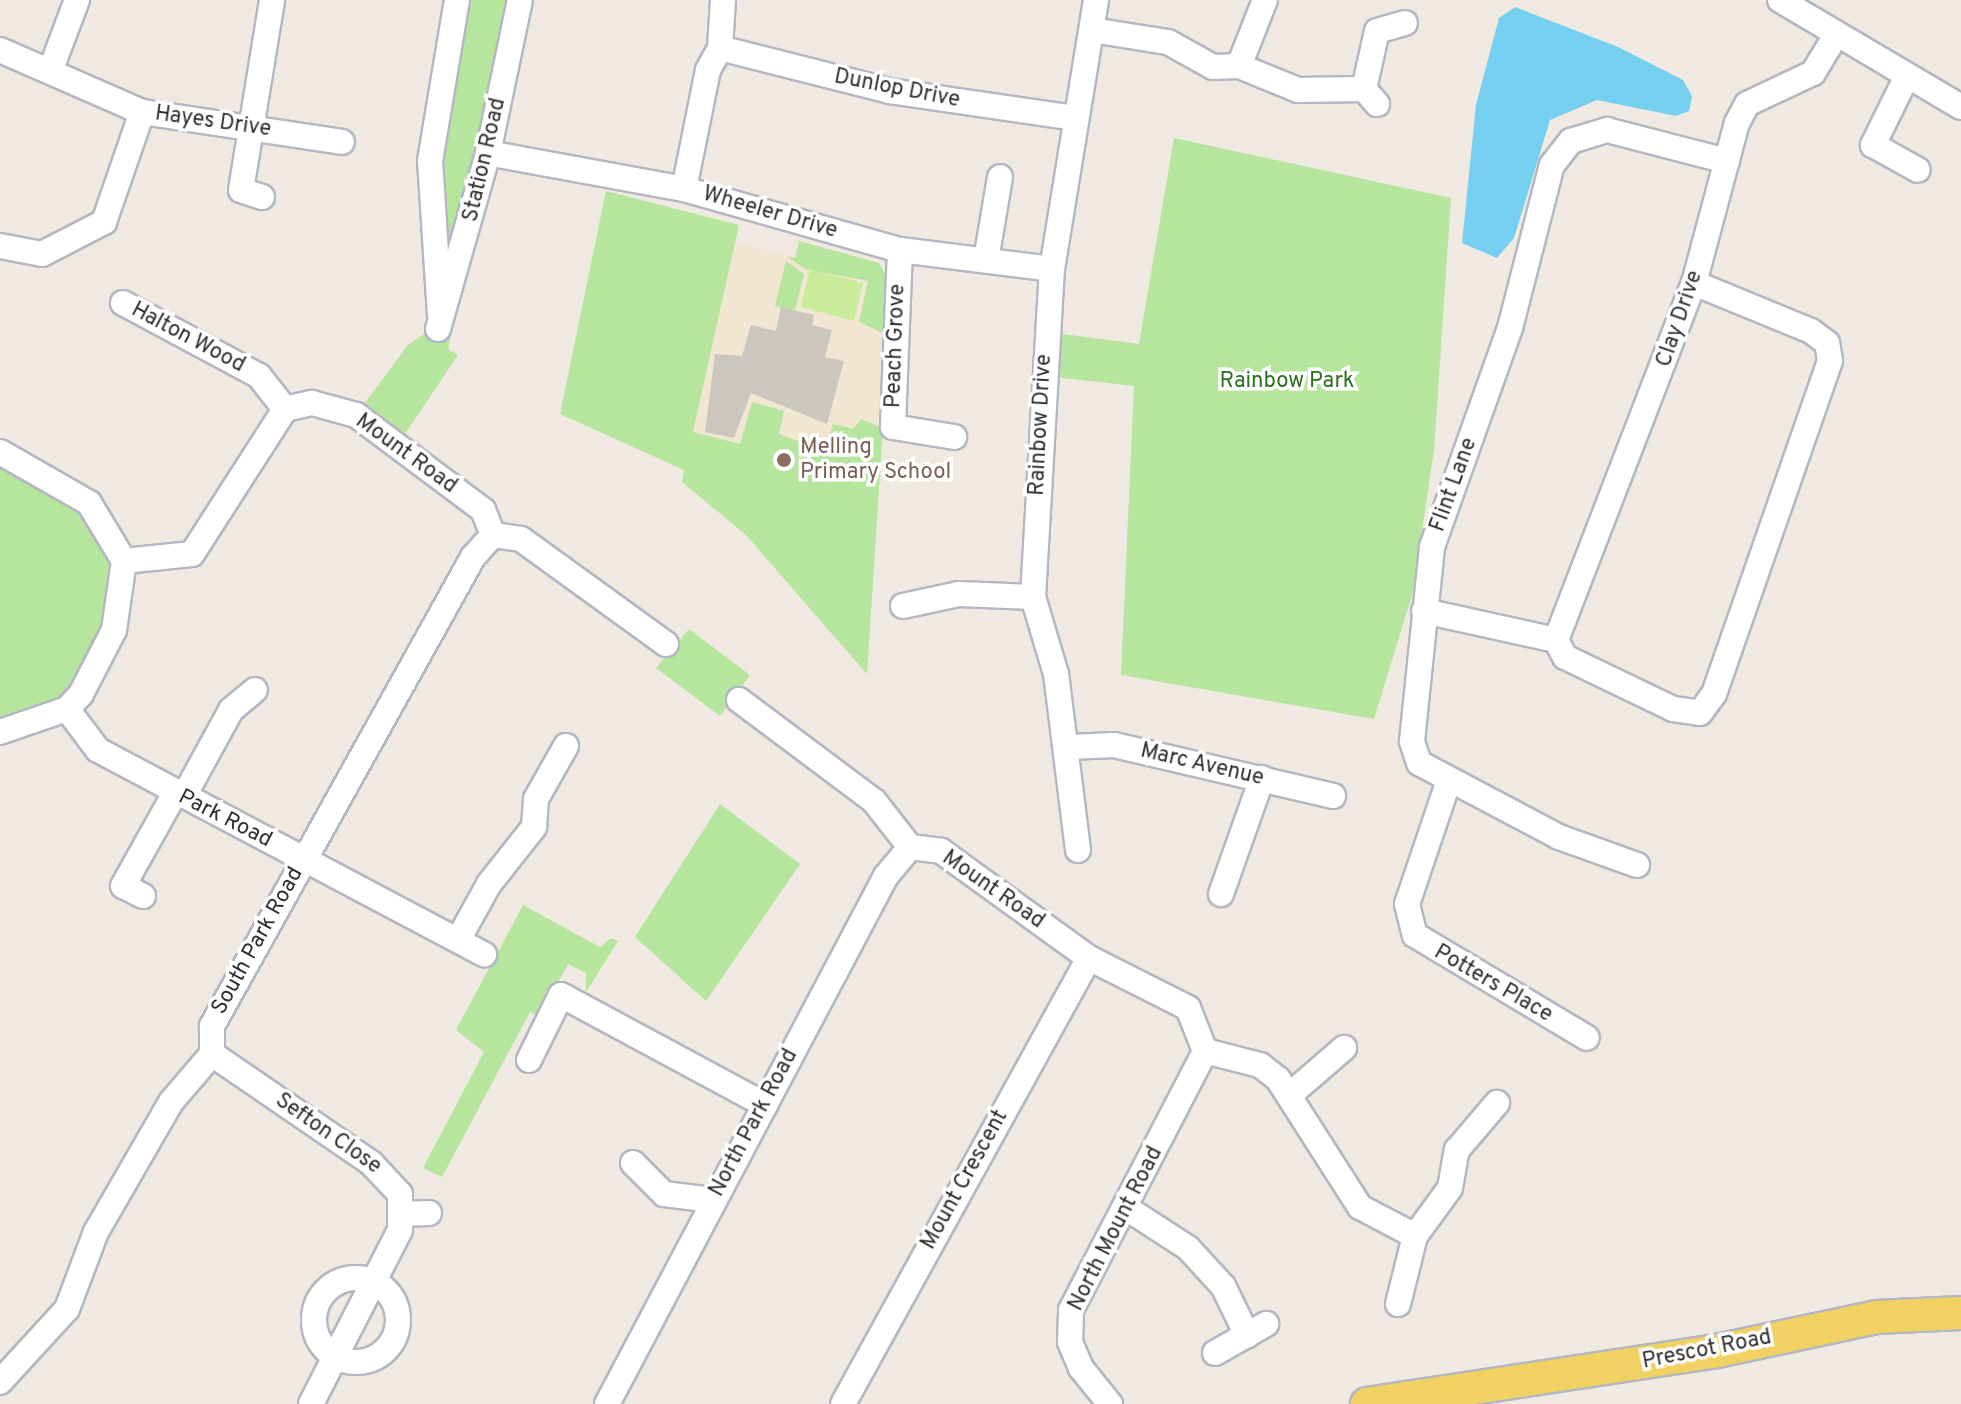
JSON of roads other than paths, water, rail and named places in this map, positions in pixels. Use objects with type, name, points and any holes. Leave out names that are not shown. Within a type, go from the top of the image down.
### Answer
[{"type":"main road","name":"Prescot Road","points":[[1367,1404],[1453,1388],[1712,1352],[1876,1317],[1961,1313]]},
{"type":"street","points":[[51,69],[77,0]]},
{"type":"street","points":[[262,197],[241,190],[255,128],[272,0]]},
{"type":"street","name":"Station Road","points":[[457,0],[430,161],[432,260],[440,323],[460,264],[488,153],[520,0]]},
{"type":"street","points":[[684,189],[708,70],[720,48],[723,0]]},
{"type":"street","name":"Rainbow Drive","points":[[1078,850],[1069,747],[1033,597],[1052,269],[1096,0]]},
{"type":"street","points":[[1239,66],[1265,0]]},
{"type":"street","points":[[1780,0],[1906,78],[1961,107]]},
{"type":"street","points":[[1092,30],[1168,42],[1213,67],[1239,66],[1298,90],[1371,96],[1377,31],[1405,23]]},
{"type":"street","name":"Clay Drive","points":[[1556,640],[1694,283],[1727,161],[1747,104],[1813,73],[1836,35]]},
{"type":"street","name":"Dunlop Drive","points":[[720,48],[890,91],[1076,118]]},
{"type":"street","name":"Hayes Drive","points":[[0,50],[51,69],[142,112],[342,142]]},
{"type":"street","points":[[1906,78],[1873,145],[1918,170]]},
{"type":"street","points":[[0,246],[42,254],[104,222],[142,112]]},
{"type":"street","name":"Flint Lane","points":[[1637,865],[1448,783],[1419,763],[1412,741],[1432,547],[1510,328],[1552,165],[1571,141],[1607,130],[1727,161]]},
{"type":"street","name":"Wheeler Drive","points":[[488,153],[684,189],[900,250],[1052,269]]},
{"type":"street","points":[[986,260],[1000,177]]},
{"type":"street","name":"Peach Grove","points":[[900,250],[893,427],[954,437]]},
{"type":"street","points":[[432,260],[460,264]]},
{"type":"street","points":[[1424,611],[1556,640],[1565,657],[1673,709],[1700,713],[1714,694],[1830,361],[1827,343],[1811,331],[1694,283]]},
{"type":"street","name":"Halton Wood","points":[[123,303],[241,364],[285,409]]},
{"type":"street","name":"Mount Road","points":[[285,409],[312,403],[356,415],[483,510],[493,535]]},
{"type":"street","points":[[124,561],[192,554],[285,409]]},
{"type":"street","points":[[0,452],[89,503],[124,561],[114,630],[67,709],[0,732]]},
{"type":"street","points":[[493,535],[521,539],[666,644]]},
{"type":"street","name":"South Park Road","points":[[212,1054],[212,1026],[473,557],[493,535]]},
{"type":"street","points":[[903,606],[959,594],[1033,597]]},
{"type":"street","points":[[143,896],[123,886],[231,710],[255,690]]},
{"type":"street","name":"Mount Road","points":[[739,700],[874,801],[910,847],[941,851],[1089,958],[1188,1008],[1205,1051]]},
{"type":"street","name":"Park Road","points":[[67,709],[98,750],[484,954]]},
{"type":"street","name":"Marc Avenue","points":[[1069,747],[1114,745],[1333,796]]},
{"type":"street","points":[[458,940],[534,827],[536,799],[566,746]]},
{"type":"street","points":[[1221,894],[1262,778]]},
{"type":"street","name":"Potters Place","points":[[1448,783],[1407,904],[1415,935],[1587,1038]]},
{"type":"street","name":"North Park Road","points":[[607,1404],[886,876],[910,847]]},
{"type":"street","name":"Mount Crescent","points":[[843,1404],[1089,958]]},
{"type":"street","points":[[529,1060],[561,995],[765,1105]]},
{"type":"street","points":[[1292,1093],[1344,1048]]},
{"type":"street","points":[[1205,1051],[1260,1065],[1292,1093],[1360,1207],[1415,1236]]},
{"type":"street","name":"North Mount Road","points":[[1110,1404],[1081,1368],[1070,1342],[1071,1310],[1128,1209],[1205,1051]]},
{"type":"street","points":[[0,1382],[67,1309],[96,1232],[171,1102],[212,1054]]},
{"type":"street","name":"Sefton Close","points":[[212,1054],[390,1178],[403,1214]]},
{"type":"street","points":[[1398,1304],[1415,1236],[1450,1188],[1470,1128],[1497,1103]]},
{"type":"street","points":[[633,1163],[664,1194],[713,1200]]},
{"type":"street","points":[[1128,1209],[1188,1248],[1257,1329],[1215,1353]]},
{"type":"street","points":[[311,1404],[374,1282],[403,1214],[429,1213]]},
{"type":"street","points":[[346,1279],[374,1282],[397,1310],[395,1336],[370,1360],[335,1357],[316,1335],[321,1296],[346,1279]]},
{"type":"water","points":[[1515,7],[1618,47],[1683,80],[1692,96],[1689,111],[1676,116],[1597,100],[1550,120],[1514,238],[1497,258],[1462,243],[1476,105],[1499,18]]},
{"type":"place","name":"Melling Primary School","points":[[784,460]]},
{"type":"park label","name":"Rainbow Park","points":[[1287,382]]}]
